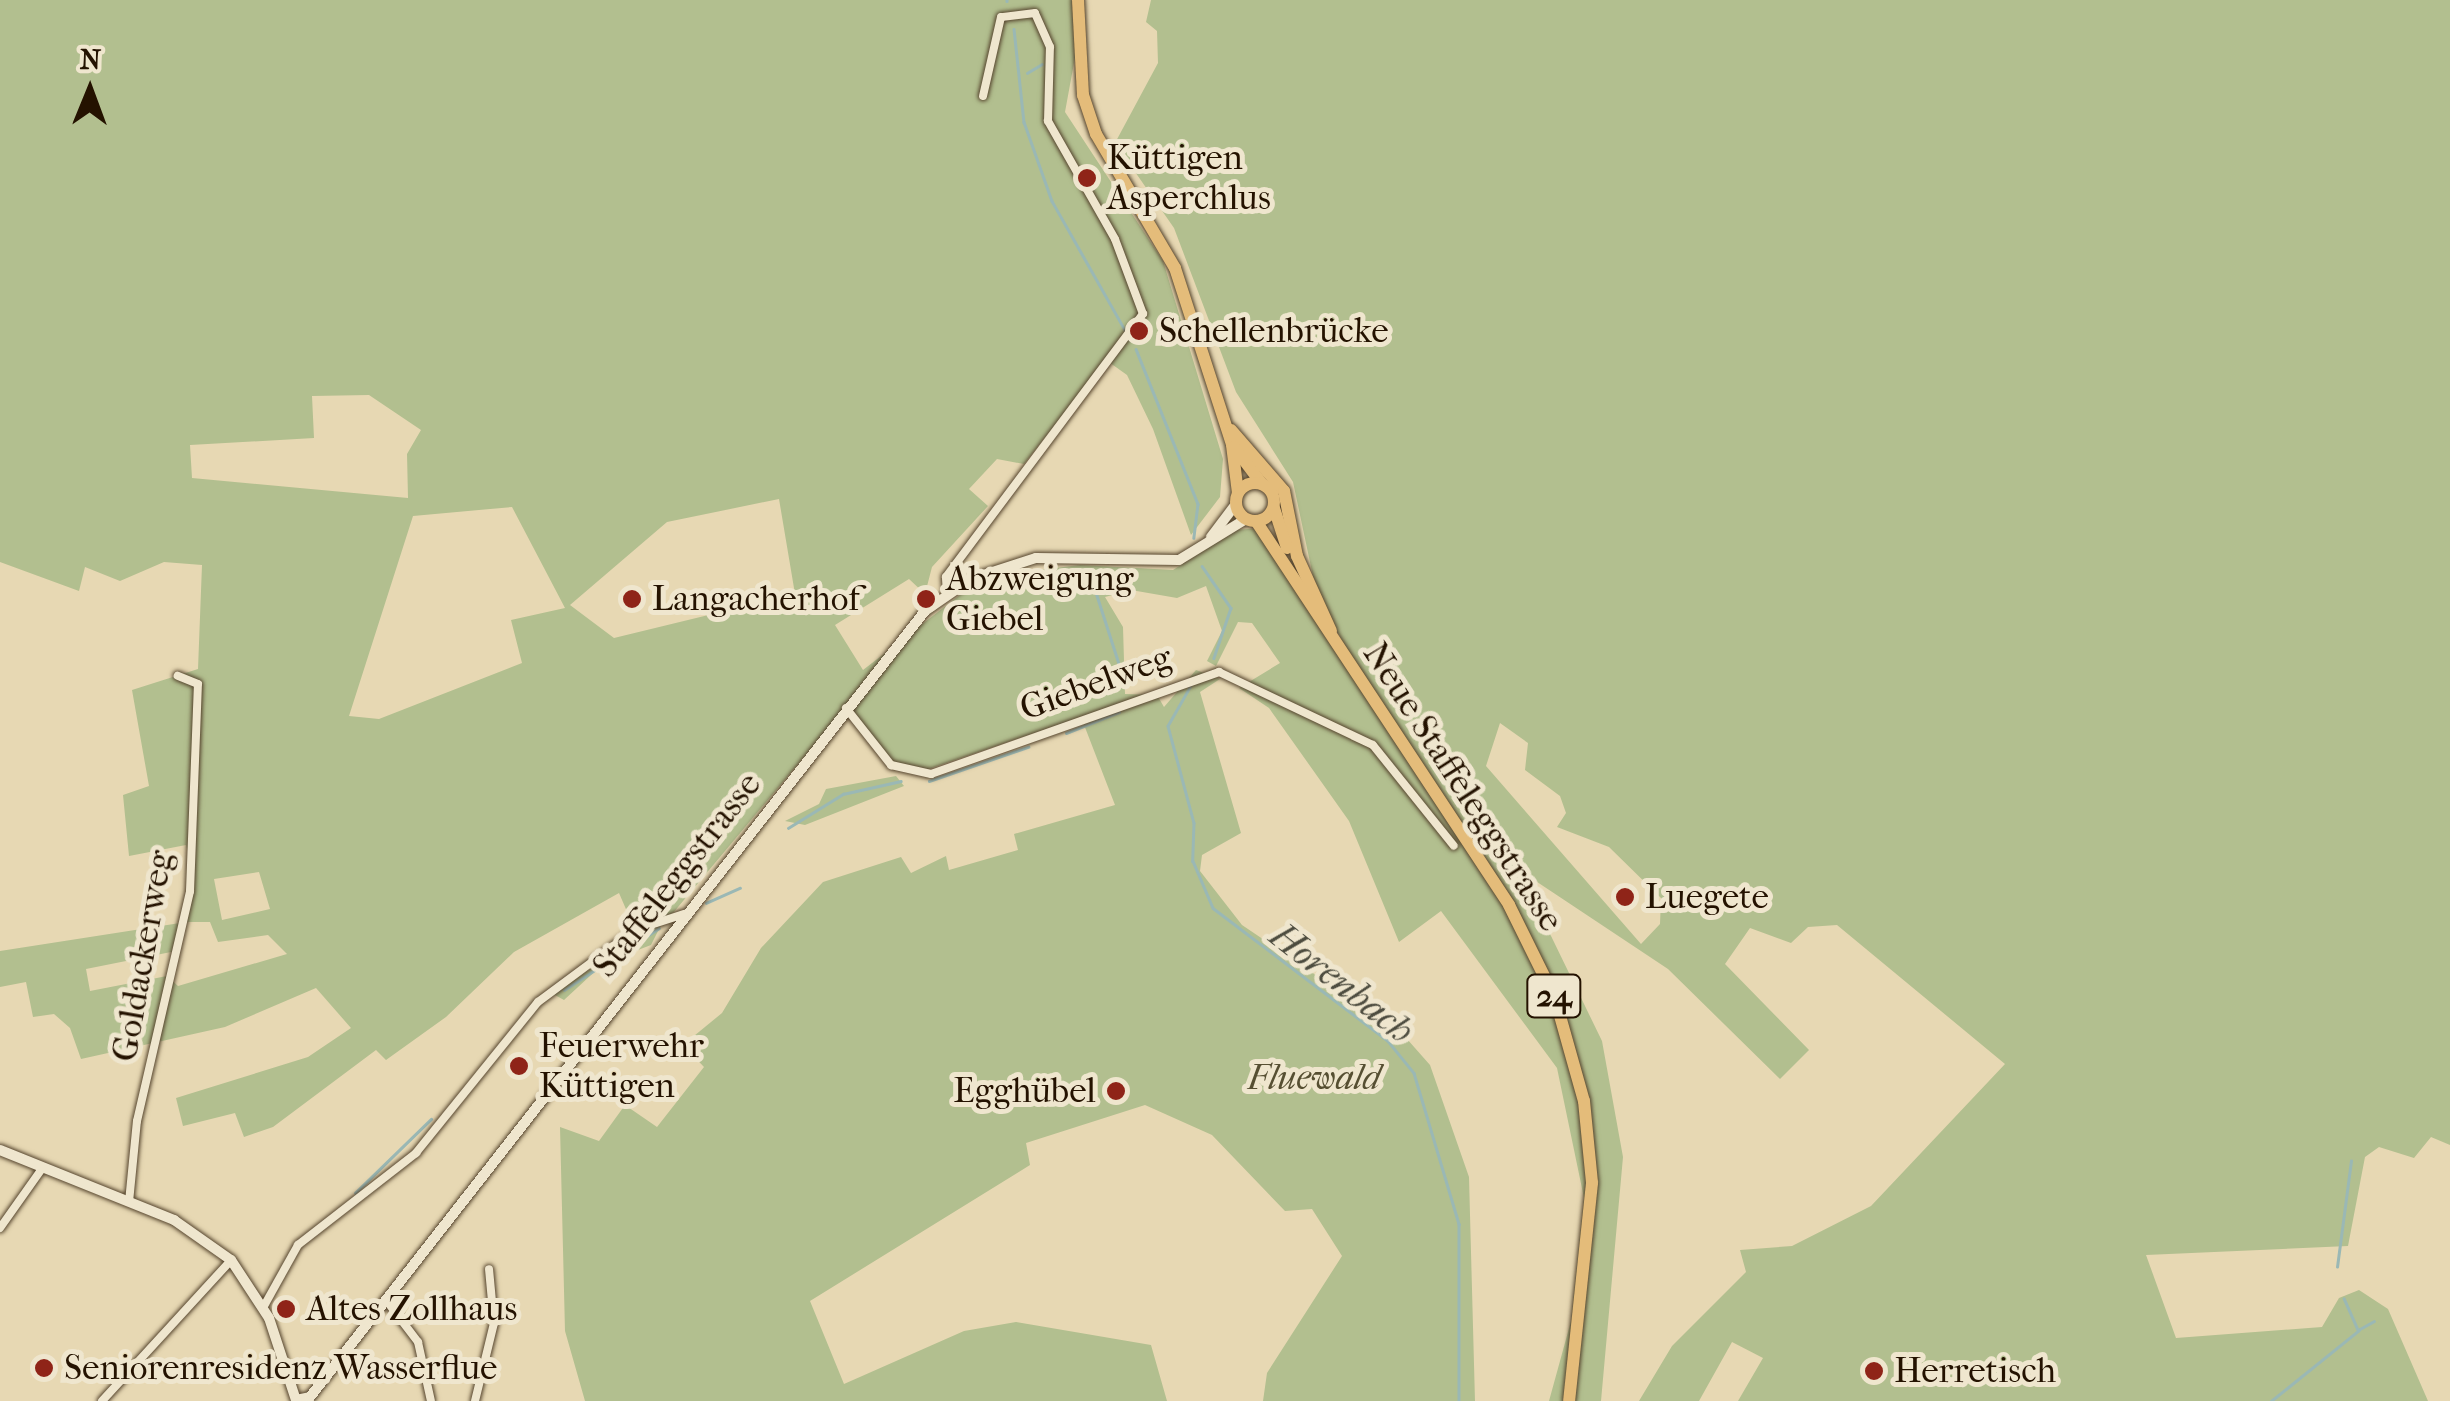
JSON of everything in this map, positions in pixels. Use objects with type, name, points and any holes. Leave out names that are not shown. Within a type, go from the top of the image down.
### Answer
[{"type":"main road","name":"24","points":[[1078,0],[1083,94],[1096,134],[1175,268],[1232,445],[1237,499]]},
{"type":"main road","name":"24","points":[[1226,423],[1280,484],[1296,556]]},
{"type":"main road","name":"24","points":[[1232,445],[1262,484]]},
{"type":"main road","points":[[1237,499],[1262,484],[1274,508],[1251,520]]},
{"type":"main road","name":"Neue Staffeleggstrasse","points":[[1237,499],[1509,904],[1572,1049],[1592,1183],[1569,1401]]},
{"type":"main road","name":"24","points":[[1274,508],[1337,647]]},
{"type":"street","points":[[948,593],[946,577],[1126,348],[1142,322],[1115,239],[1048,121],[1050,47],[1035,13],[1001,16],[983,96]]},
{"type":"street","points":[[1200,548],[1237,499]]},
{"type":"street","name":"Staffeleggstrasse","points":[[296,1400],[310,1397],[846,708],[948,593],[1036,558],[1156,565],[1200,548],[1251,520]]},
{"type":"street","name":"Giebelweg","points":[[846,708],[891,765],[931,774],[1220,672],[1373,745],[1454,846]]},
{"type":"street","name":"Goldackerweg","points":[[129,1202],[138,1120],[190,891],[198,684],[178,676]]},
{"type":"street","points":[[264,1306],[298,1245],[416,1153],[538,1002],[635,930],[684,914]]},
{"type":"street","points":[[0,1150],[41,1170],[129,1202],[231,1260],[264,1306],[296,1400]]},
{"type":"street","points":[[0,1228],[41,1170]]},
{"type":"street","points":[[102,1401],[231,1260]]},
{"type":"street","points":[[475,1401],[494,1323],[489,1269]]},
{"type":"street","points":[[386,1300],[418,1342],[431,1401]]},
{"type":"green space","name":"Fluewald","points":[[0,0],[1072,0],[1076,52],[1065,112],[1163,261],[1223,459],[1220,497],[1191,535],[1153,429],[1127,375],[1106,360],[1024,464],[997,459],[969,489],[988,506],[932,567],[925,594],[909,579],[835,625],[863,670],[965,591],[1014,573],[1080,565],[1173,570],[1236,530],[1260,528],[1492,890],[1499,879],[1376,702],[1317,595],[1293,482],[1236,392],[1174,228],[1115,143],[1158,63],[1157,31],[1146,22],[1151,0],[2450,0],[2450,1145],[2431,1137],[2414,1158],[2379,1147],[2365,1157],[2348,1246],[2146,1255],[2176,1338],[2322,1327],[2339,1298],[2359,1290],[2388,1309],[2428,1401],[1738,1401],[1763,1358],[1732,1342],[1699,1401],[1639,1401],[1672,1346],[1746,1272],[1740,1250],[1792,1246],[1871,1206],[2005,1064],[1837,925],[1808,927],[1791,943],[1750,928],[1725,964],[1809,1050],[1780,1079],[1668,969],[1519,870],[1602,1041],[1623,1157],[1601,1401],[1549,1401],[1571,1321],[1584,1198],[1557,1068],[1441,911],[1399,942],[1349,821],[1269,708],[1239,688],[1280,663],[1252,623],[1238,622],[1216,666],[1207,661],[1222,631],[1206,586],[1177,598],[1131,590],[1105,597],[1123,627],[1125,694],[1157,695],[1164,707],[1196,670],[1220,679],[1200,692],[1241,833],[1202,855],[1200,871],[1242,925],[1323,980],[1369,996],[1430,1065],[1469,1177],[1475,1401],[1263,1401],[1267,1373],[1342,1256],[1312,1209],[1285,1211],[1212,1135],[1145,1105],[1026,1143],[1030,1165],[810,1301],[844,1384],[964,1331],[1016,1322],[1151,1345],[1167,1401],[585,1401],[565,1331],[560,1127],[599,1141],[625,1105],[657,1127],[704,1067],[683,1045],[722,1013],[761,948],[823,882],[901,857],[911,873],[946,856],[949,870],[1018,850],[1014,834],[1115,805],[1081,717],[914,774],[891,765],[845,708],[673,913],[635,930],[619,893],[514,952],[446,1017],[386,1060],[376,1050],[273,1127],[244,1137],[235,1113],[183,1126],[176,1098],[308,1057],[351,1028],[316,988],[225,1027],[81,1059],[70,1028],[54,1014],[33,1017],[26,982],[0,987],[0,951],[180,923],[176,951],[86,969],[90,991],[167,976],[178,986],[287,954],[268,935],[218,942],[210,922],[186,922],[194,871],[186,845],[129,856],[123,795],[149,786],[132,690],[198,669],[202,565],[164,562],[120,581],[85,567],[79,591],[0,562]],"holes":[[[369,395],[421,430],[407,454],[408,498],[192,478],[190,445],[314,438],[312,396]],[[779,499],[795,594],[614,638],[570,605],[667,522]],[[512,507],[565,608],[511,620],[522,663],[379,719],[349,716],[413,516]],[[1500,723],[1528,743],[1525,770],[1560,796],[1566,813],[1557,827],[1609,847],[1661,898],[1660,924],[1641,944],[1486,766]],[[259,872],[270,909],[222,920],[214,879]]]},
{"type":"green space","points":[[896,776],[904,786],[805,825],[785,821],[819,804],[826,789]]},
{"type":"green space","points":[[663,921],[651,945],[604,963],[564,1000],[553,994]]},
{"type":"waterway","name":"Horenbach","points":[[1014,29],[1024,122],[1052,201],[1125,330]]},
{"type":"waterway","points":[[1027,73],[1042,64]]},
{"type":"waterway","name":"Horenbach","points":[[1136,349],[1198,504],[1194,538]]},
{"type":"waterway","name":"Horenbach","points":[[1202,566],[1231,608],[1214,658]]},
{"type":"waterway","points":[[1091,577],[1125,682]]},
{"type":"waterway","name":"Horenbach","points":[[1192,684],[1168,726],[1194,823],[1193,861],[1213,908],[1388,1041],[1414,1073],[1459,1224],[1459,1401]]},
{"type":"waterway","points":[[1066,733],[1119,712]]},
{"type":"waterway","points":[[929,781],[1028,747]]},
{"type":"waterway","points":[[788,828],[843,794],[901,781]]},
{"type":"waterway","points":[[706,903],[740,888]]},
{"type":"waterway","points":[[564,990],[659,928]]},
{"type":"waterway","points":[[355,1193],[431,1119]]},
{"type":"waterway","points":[[2337,1267],[2351,1161]]},
{"type":"waterway","points":[[2271,1401],[2358,1331],[2344,1299]]},
{"type":"waterway","points":[[2358,1330],[2374,1321]]},
{"type":"place","name":"Küttigen Asperchlus","points":[[1087,178]]},
{"type":"place","name":"Schellenbrücke","points":[[1139,331]]},
{"type":"place","name":"Langacherhof","points":[[632,599]]},
{"type":"place","name":"Abzweigung Giebel","points":[[926,599]]},
{"type":"place","name":"Luegete","points":[[1625,897]]},
{"type":"place","name":"Feuerwehr Küttigen","points":[[519,1066]]},
{"type":"place","name":"Egghübel","points":[[1116,1091]]},
{"type":"place","name":"Altes Zollhaus","points":[[286,1309]]},
{"type":"place","name":"Seniorenresidenz Wasserflue","points":[[44,1368]]},
{"type":"place","name":"Herretisch","points":[[1874,1371]]}]
